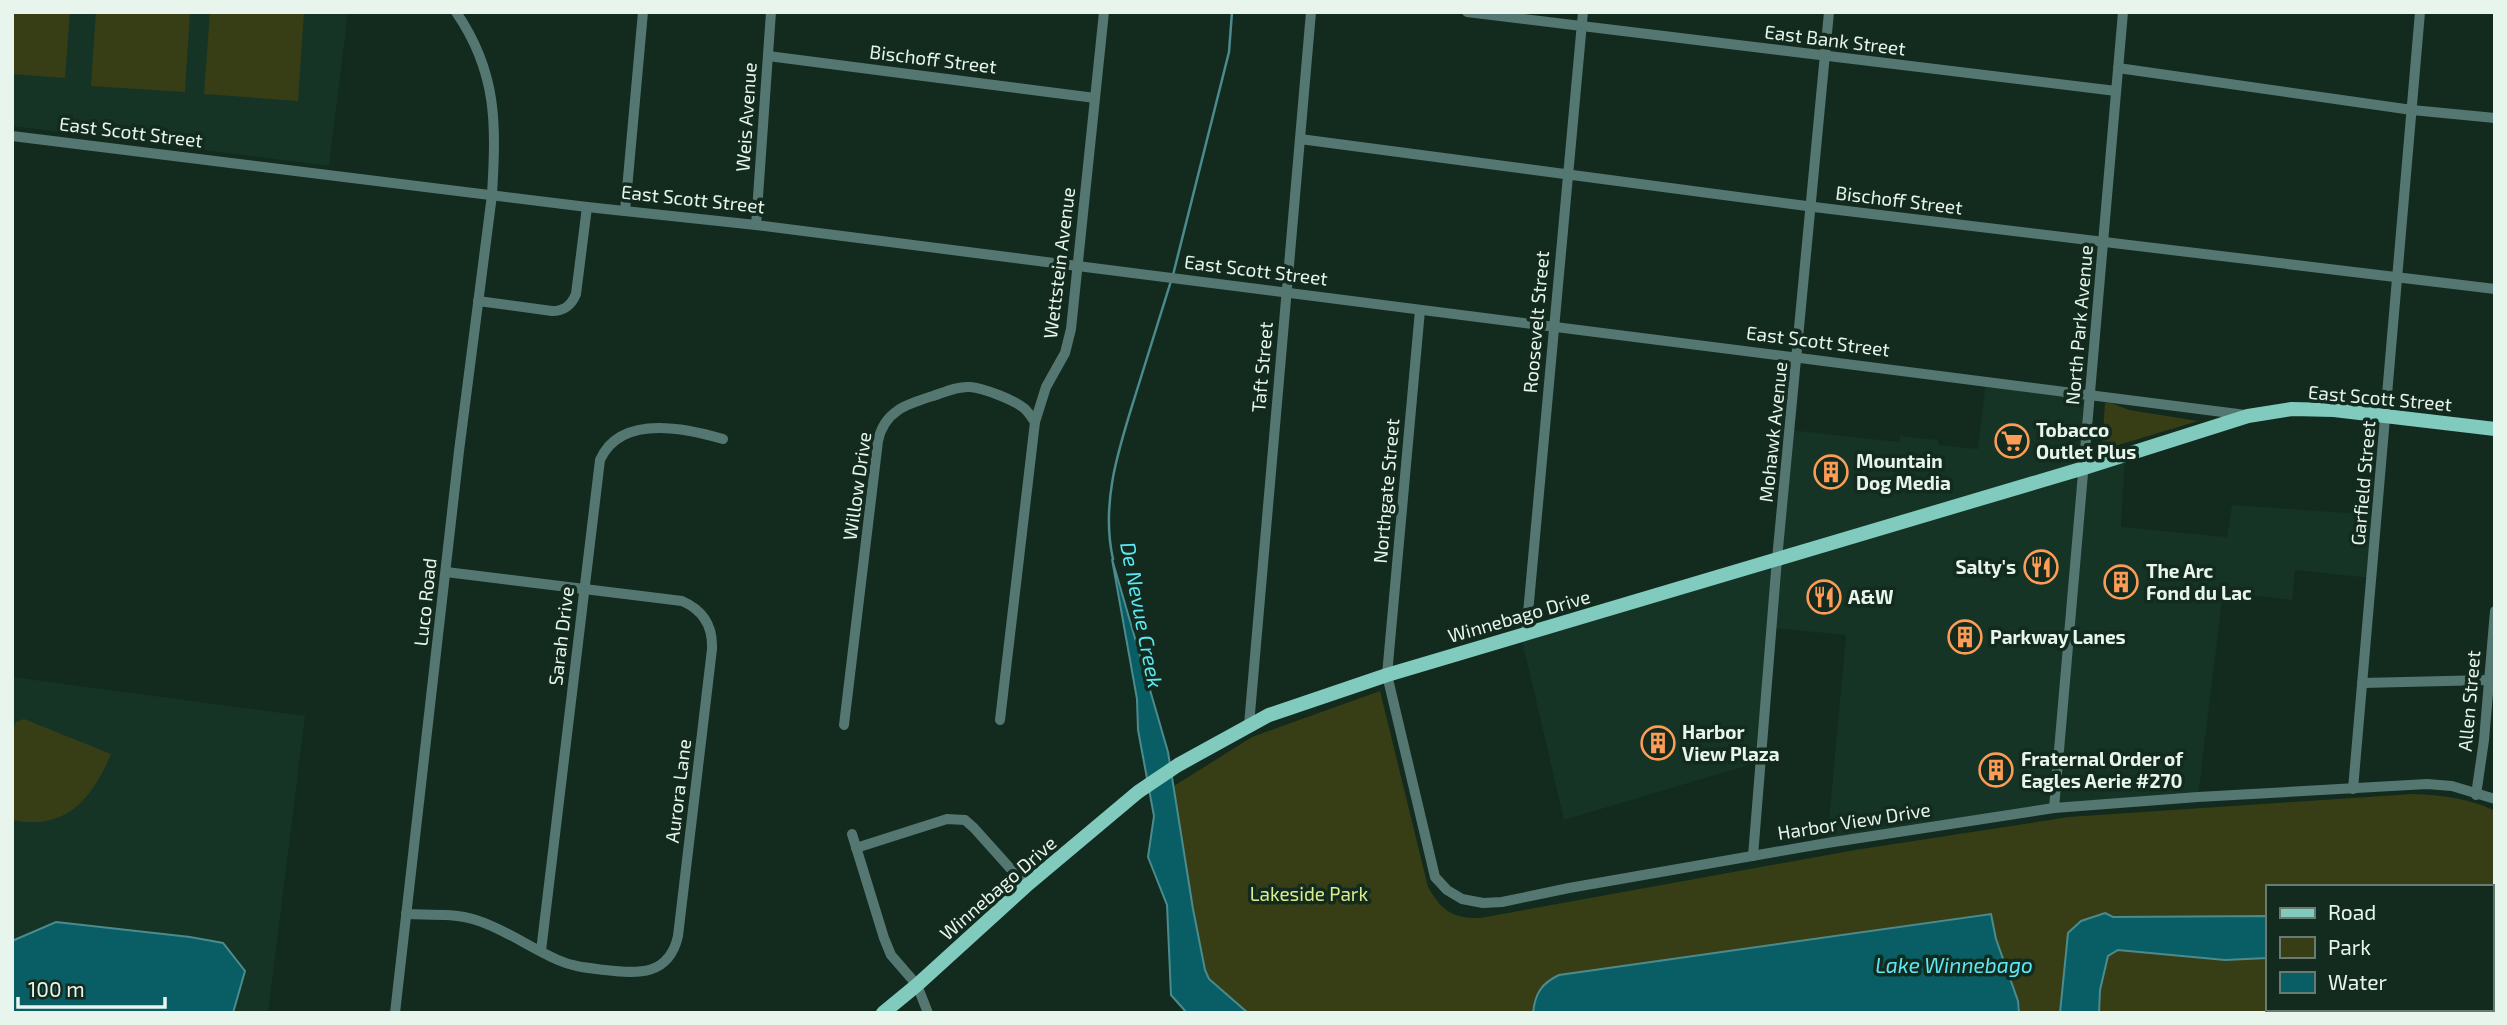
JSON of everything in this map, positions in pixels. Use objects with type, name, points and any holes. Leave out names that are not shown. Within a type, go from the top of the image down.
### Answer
[{"type":"main road","name":"East Scott Street","points":[[2248,416],[2292,409],[2386,415],[2495,429]]},
{"type":"main road","name":"Winnebago Drive","points":[[883,1013],[1026,886],[1138,792],[1178,765],[1269,715],[1387,675],[2084,468],[2248,416]]},
{"type":"street","name":"Luco Road","points":[[395,1013],[492,195],[495,133],[492,98],[478,53],[456,12]]},
{"type":"street","points":[[625,211],[643,12]]},
{"type":"street","name":"Weis Avenue","points":[[756,225],[771,12]]},
{"type":"street","name":"Wettstein Avenue","points":[[1000,720],[1035,422],[1046,387],[1068,343],[1079,266],[1104,12]]},
{"type":"street","name":"Taft Street","points":[[1249,726],[1311,12]]},
{"type":"street","name":"East Bank Street","points":[[1467,12],[2116,91]]},
{"type":"street","name":"Roosevelt Street","points":[[1526,635],[1583,12]]},
{"type":"street","name":"Mohawk Avenue","points":[[1753,856],[1777,559],[1829,12]]},
{"type":"street","name":"North Park Avenue","points":[[2054,808],[2123,12]]},
{"type":"street","name":"Garfield Street","points":[[2353,789],[2420,12]]},
{"type":"street","name":"Bischoff Street","points":[[768,56],[1095,97]]},
{"type":"street","points":[[2118,68],[2412,110],[2495,118]]},
{"type":"street","name":"East Scott Street","points":[[12,136],[587,207],[756,225],[2248,416]]},
{"type":"street","name":"Bischoff Street","points":[[1300,139],[1811,207],[2495,289]]},
{"type":"street","points":[[478,301],[552,311],[569,306],[576,294],[587,207]]},
{"type":"street","name":"Northgate Street","points":[[1387,675],[1420,310]]},
{"type":"street","name":"Willow Drive","points":[[844,725],[878,441],[885,422],[892,413],[906,404],[965,387],[982,389],[1017,404],[1027,410],[1035,422]]},
{"type":"street","name":"Sarah Drive","points":[[541,951],[598,470],[602,456],[610,444],[630,432],[657,429],[693,432],[723,439]]},
{"type":"street","name":"Aurora Lane","points":[[406,914],[471,919],[576,966],[631,973],[647,971],[660,965],[677,943],[712,649],[709,626],[698,610],[682,601],[446,572]]},
{"type":"street","name":"Allen Street","points":[[2476,795],[2484,740],[2495,611]]},
{"type":"street","name":"Harbor View Drive","points":[[1387,675],[1435,877],[1457,897],[1483,903],[1502,902],[1753,856],[2054,808],[2427,784],[2452,786],[2495,799]]},
{"type":"street","points":[[2362,683],[2488,680]]},
{"type":"street","points":[[856,848],[947,819],[965,820],[1026,886]]},
{"type":"street","points":[[852,834],[884,939],[891,954],[917,985],[928,1013]]},
{"type":"shaded area","points":[[12,12],[348,12],[329,166],[12,126]]},
{"type":"shaded area","points":[[1986,381],[2091,394],[2084,467],[2125,455],[2121,527],[2227,537],[2232,505],[2377,515],[2371,578],[2295,570],[2292,600],[2223,592],[2198,797],[2123,802],[1827,843],[1846,635],[1773,628],[1762,761],[1564,820],[1521,636],[1777,560],[1790,430],[1899,442],[1900,436],[1938,440],[1938,445],[1978,449]]},
{"type":"shaded area","points":[[12,677],[305,716],[268,1013],[12,1013]]},
{"type":"green space","points":[[12,12],[70,12],[65,78],[12,74]]},
{"type":"green space","points":[[96,12],[190,12],[185,92],[91,86]]},
{"type":"green space","points":[[210,12],[304,12],[298,101],[204,94]]},
{"type":"green space","points":[[2105,403],[2129,410],[2198,421],[2105,449],[2102,448]]},
{"type":"green space","name":"Lakeside Park","points":[[1380,691],[1428,887],[1443,907],[1462,917],[1480,918],[1855,850],[2069,817],[2412,794],[2455,798],[2495,811],[2495,913],[2493,885],[2266,885],[2266,916],[2113,917],[2105,913],[2068,933],[2060,1013],[2019,1013],[2020,1007],[1990,914],[1559,975],[1540,989],[1533,1013],[1248,1013],[1209,979],[1205,970],[1174,786],[1252,737]]},
{"type":"green space","points":[[24,719],[111,754],[86,798],[62,816],[48,821],[12,820],[12,732],[16,722]]},
{"type":"green space","points":[[2495,946],[2495,1013],[2099,1013],[2100,990],[2108,955],[2118,950],[2225,960],[2266,958],[2266,1011],[2493,1011]]},
{"type":"water","points":[[1112,559],[1168,752],[1205,970],[1209,979],[1248,1013],[1187,1013],[1171,995],[1167,905],[1148,857],[1154,816]]},
{"type":"water","name":"Lake Winnebago","points":[[2105,913],[2113,917],[2266,916],[2266,958],[2225,960],[2118,950],[2108,956],[2100,990],[2099,1013],[2060,1013],[2068,933],[2081,921]]},
{"type":"water","name":"Lake Winnebago","points":[[1991,914],[1996,939],[2018,1001],[2019,1013],[1533,1013],[1540,989],[1559,975]]},
{"type":"water","points":[[56,922],[223,943],[245,971],[233,1013],[12,1013],[12,941]]},
{"type":"waterway","name":"De Nevue Creek","points":[[1173,275],[1229,52],[1232,12]]},
{"type":"waterway","name":"De Nevue Creek","points":[[1113,559],[1109,516],[1114,473],[1124,431],[1171,281]]},
{"type":"place","name":"Tobacco Outlet Plus","points":[[2012,441]]},
{"type":"place","name":"Mountain Dog Media","points":[[1831,472]]},
{"type":"place","name":"Salty's","points":[[2041,567]]},
{"type":"place","name":"The Arc Fond du Lac","points":[[2121,582]]},
{"type":"place","name":"A&W","points":[[1824,597]]},
{"type":"place","name":"Parkway Lanes","points":[[1965,637]]},
{"type":"place","name":"Harbor View Plaza","points":[[1658,743]]},
{"type":"place","name":"Fraternal Order of Eagles Aerie #270","points":[[1996,770]]}]
